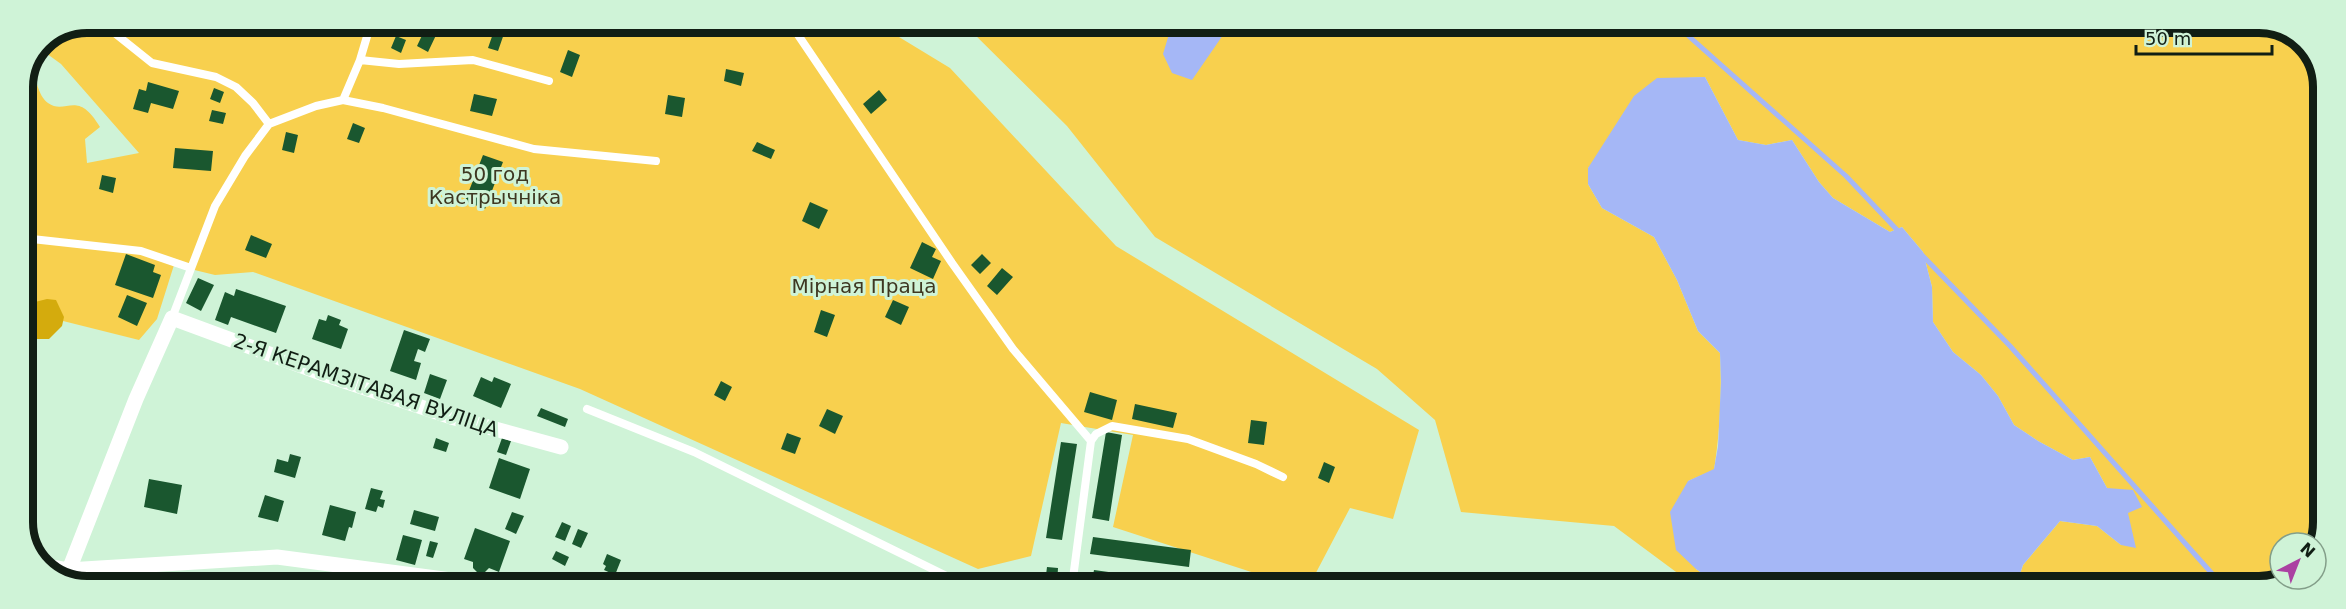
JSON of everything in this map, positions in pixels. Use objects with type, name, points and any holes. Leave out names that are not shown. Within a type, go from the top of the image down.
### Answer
[{"type":"street","name":"2-Я КЕРАМЗІТАВАЯ ВУЛІЦА","points":[[172,318],[326,375],[451,417],[561,447]]},
{"type":"street","points":[[68,572],[136,399],[172,318]]},
{"type":"street","points":[[75,574],[277,557],[421,576]]},
{"type":"lane","points":[[115,33],[152,63],[216,77],[236,87],[253,103],[269,124]]},
{"type":"lane","points":[[343,100],[360,60],[367,33]]},
{"type":"lane","points":[[797,33],[951,263],[1013,349],[1091,441]]},
{"type":"lane","points":[[360,60],[399,64],[473,60],[549,81]]},
{"type":"lane","points":[[172,318],[215,206],[244,156],[269,124],[316,106],[343,100],[383,108],[534,149],[656,161]]},
{"type":"lane","points":[[33,239],[141,251],[191,268]]},
{"type":"lane","points":[[587,409],[694,452],[946,576]]},
{"type":"lane","points":[[1073,576],[1091,441],[1096,434],[1112,426],[1188,439],[1256,464],[1283,477]]},
{"type":"green space","points":[[87,33],[892,33],[950,68],[1116,246],[1419,430],[1393,519],[1350,508],[1314,576],[1263,576],[1113,527],[1133,435],[1061,423],[1031,556],[978,569],[580,389],[253,272],[215,275],[174,265],[157,319],[139,340],[33,314],[35,75],[39,91],[48,103],[60,107],[72,105],[85,109],[100,127],[85,139],[87,163],[139,153],[61,64],[46,53],[57,42],[67,37]]},
{"type":"green space","points":[[973,33],[1214,33],[1223,35],[1236,33],[2269,34],[2286,40],[2300,51],[2309,67],[2313,84],[2312,531],[2268,531],[2268,575],[2266,576],[2019,576],[2023,565],[2060,521],[2097,526],[2121,545],[2107,488],[2090,457],[2073,460],[2014,425],[1998,396],[1981,375],[1953,352],[1933,322],[1932,287],[1923,252],[1902,227],[1890,232],[1833,198],[1819,182],[1792,140],[1766,145],[1738,140],[1705,77],[1687,78],[1588,168],[1588,184],[1602,208],[1654,237],[1677,280],[1698,331],[1720,353],[1720,412],[1714,470],[1688,481],[1696,569],[1706,576],[1682,576],[1614,526],[1461,512],[1435,420],[1377,369],[1155,237],[1067,126]]},
{"type":"shaded area","points":[[47,299],[56,300],[64,317],[62,326],[49,339],[33,339],[33,302]]},
{"type":"water","points":[[1169,33],[1236,33],[1223,35],[1192,80],[1172,73],[1163,54]]},
{"type":"water","points":[[1705,77],[1738,140],[1766,145],[1792,140],[1819,182],[1833,198],[1890,232],[1902,227],[1923,252],[1932,287],[1933,322],[1953,352],[1981,375],[1998,396],[2014,425],[2073,460],[2090,457],[2107,488],[2133,490],[2142,507],[2128,513],[2136,548],[2121,545],[2097,526],[2060,521],[2023,565],[2019,576],[1706,576],[1676,550],[1670,512],[1688,481],[1714,469],[1718,446],[1720,353],[1698,331],[1677,280],[1654,237],[1602,208],[1588,184],[1588,168],[1634,96],[1657,78]]},
{"type":"building","points":[[423,33],[437,33],[428,52],[417,46]]},
{"type":"building","points":[[493,33],[504,33],[498,51],[488,48]]},
{"type":"building","points":[[396,36],[406,40],[401,53],[391,48]]},
{"type":"building","points":[[568,50],[580,55],[572,77],[560,72]]},
{"type":"building","points":[[726,69],[744,73],[741,86],[724,81]]},
{"type":"building","points":[[148,82],[179,91],[173,109],[151,103],[148,113],[133,109],[139,89],[146,91]]},
{"type":"building","points":[[214,88],[224,92],[220,103],[210,99]]},
{"type":"building","points":[[879,90],[887,100],[871,114],[863,104]]},
{"type":"building","points":[[474,94],[497,99],[492,116],[470,111]]},
{"type":"building","points":[[668,95],[685,98],[682,117],[665,114]]},
{"type":"building","points":[[212,110],[226,113],[223,124],[209,121]]},
{"type":"building","points":[[353,123],[365,128],[359,143],[347,139]]},
{"type":"building","points":[[286,132],[298,135],[294,153],[282,150]]},
{"type":"building","points":[[757,142],[775,150],[771,159],[752,151]]},
{"type":"building","points":[[175,148],[213,151],[211,171],[173,168]]},
{"type":"building","points":[[483,155],[503,162],[485,209],[465,201]]},
{"type":"building","points":[[102,175],[116,178],[113,193],[99,189]]},
{"type":"building","points":[[810,202],[828,210],[819,229],[802,221]]},
{"type":"building","points":[[251,235],[272,244],[266,258],[245,250]]},
{"type":"building","points":[[922,242],[936,249],[932,257],[941,261],[933,279],[910,268]]},
{"type":"building","points":[[126,254],[155,265],[153,272],[161,275],[153,298],[115,285]]},
{"type":"building","points":[[982,254],[991,263],[980,274],[971,265]]},
{"type":"building","points":[[1002,268],[1013,277],[997,295],[987,286]]},
{"type":"building","points":[[198,278],[214,285],[201,311],[186,303]]},
{"type":"building","points":[[236,289],[286,306],[276,333],[231,317],[228,325],[215,320],[225,292],[234,296]]},
{"type":"building","points":[[127,295],[147,303],[137,326],[118,317]]},
{"type":"building","points":[[893,300],[909,307],[901,325],[885,317]]},
{"type":"building","points":[[821,310],[835,315],[827,337],[814,332]]},
{"type":"building","points":[[328,315],[341,320],[339,325],[348,329],[341,349],[312,339],[319,319],[326,321]]},
{"type":"building","points":[[404,330],[430,339],[425,352],[418,349],[414,361],[421,363],[416,380],[390,371]]},
{"type":"building","points":[[430,374],[447,380],[440,399],[424,393]]},
{"type":"building","points":[[481,377],[492,382],[494,377],[511,384],[501,408],[473,396]]},
{"type":"building","points":[[721,381],[732,387],[725,401],[714,395]]},
{"type":"building","points":[[1090,392],[1117,400],[1112,420],[1084,412]]},
{"type":"building","points":[[1135,404],[1177,413],[1173,428],[1132,419]]},
{"type":"building","points":[[541,408],[568,419],[565,427],[537,416]]},
{"type":"building","points":[[827,409],[843,416],[835,434],[819,426]]},
{"type":"building","points":[[1251,420],[1267,422],[1264,445],[1248,443]]},
{"type":"building","points":[[1106,432],[1122,435],[1109,521],[1092,518]]},
{"type":"building","points":[[787,433],[801,438],[795,454],[781,449]]},
{"type":"building","points":[[436,438],[449,443],[446,452],[433,448]]},
{"type":"building","points":[[502,438],[511,441],[506,455],[497,452]]},
{"type":"building","points":[[1061,442],[1077,444],[1062,540],[1046,538]]},
{"type":"building","points":[[290,454],[301,457],[295,478],[274,472],[277,459],[288,462]]},
{"type":"building","points":[[499,458],[530,469],[520,499],[489,488]]},
{"type":"building","points":[[1324,462],[1335,467],[1329,483],[1318,478]]},
{"type":"building","points":[[149,479],[182,485],[177,514],[144,507]]},
{"type":"building","points":[[371,488],[383,491],[380,499],[385,500],[383,508],[378,506],[376,512],[365,509]]},
{"type":"building","points":[[265,495],[284,501],[278,522],[258,517]]},
{"type":"building","points":[[33,504],[37,505],[34,529]]},
{"type":"building","points":[[330,505],[356,512],[352,528],[349,527],[345,541],[322,535]]},
{"type":"building","points":[[414,510],[439,517],[435,531],[410,524]]},
{"type":"building","points":[[512,512],[524,516],[516,534],[505,529]]},
{"type":"building","points":[[562,522],[571,526],[565,541],[555,537]]},
{"type":"building","points":[[475,528],[510,541],[499,572],[489,568],[485,572],[478,573],[473,568],[473,562],[464,559]]},
{"type":"building","points":[[578,529],[588,533],[581,548],[572,544]]},
{"type":"building","points":[[403,535],[422,540],[415,565],[396,560]]},
{"type":"building","points":[[1093,537],[1191,550],[1189,567],[1090,554]]},
{"type":"building","points":[[430,541],[438,543],[433,558],[426,556]]},
{"type":"building","points":[[556,551],[569,557],[565,566],[552,559]]},
{"type":"building","points":[[607,554],[621,560],[615,575],[604,570],[606,566],[603,564]]},
{"type":"building","points":[[1047,567],[1058,568],[1058,576],[1046,576]]},
{"type":"building","points":[[1094,570],[1137,576],[1093,576]]},
{"type":"waterway","points":[[1685,33],[1846,176],[1900,233]]},
{"type":"waterway","points":[[1919,252],[2010,346],[2214,576]]},
{"type":"park label","name":"50 год Кастрычніка","points":[[495,186]]},
{"type":"park label","name":"Мірная Праца","points":[[864,286]]}]
